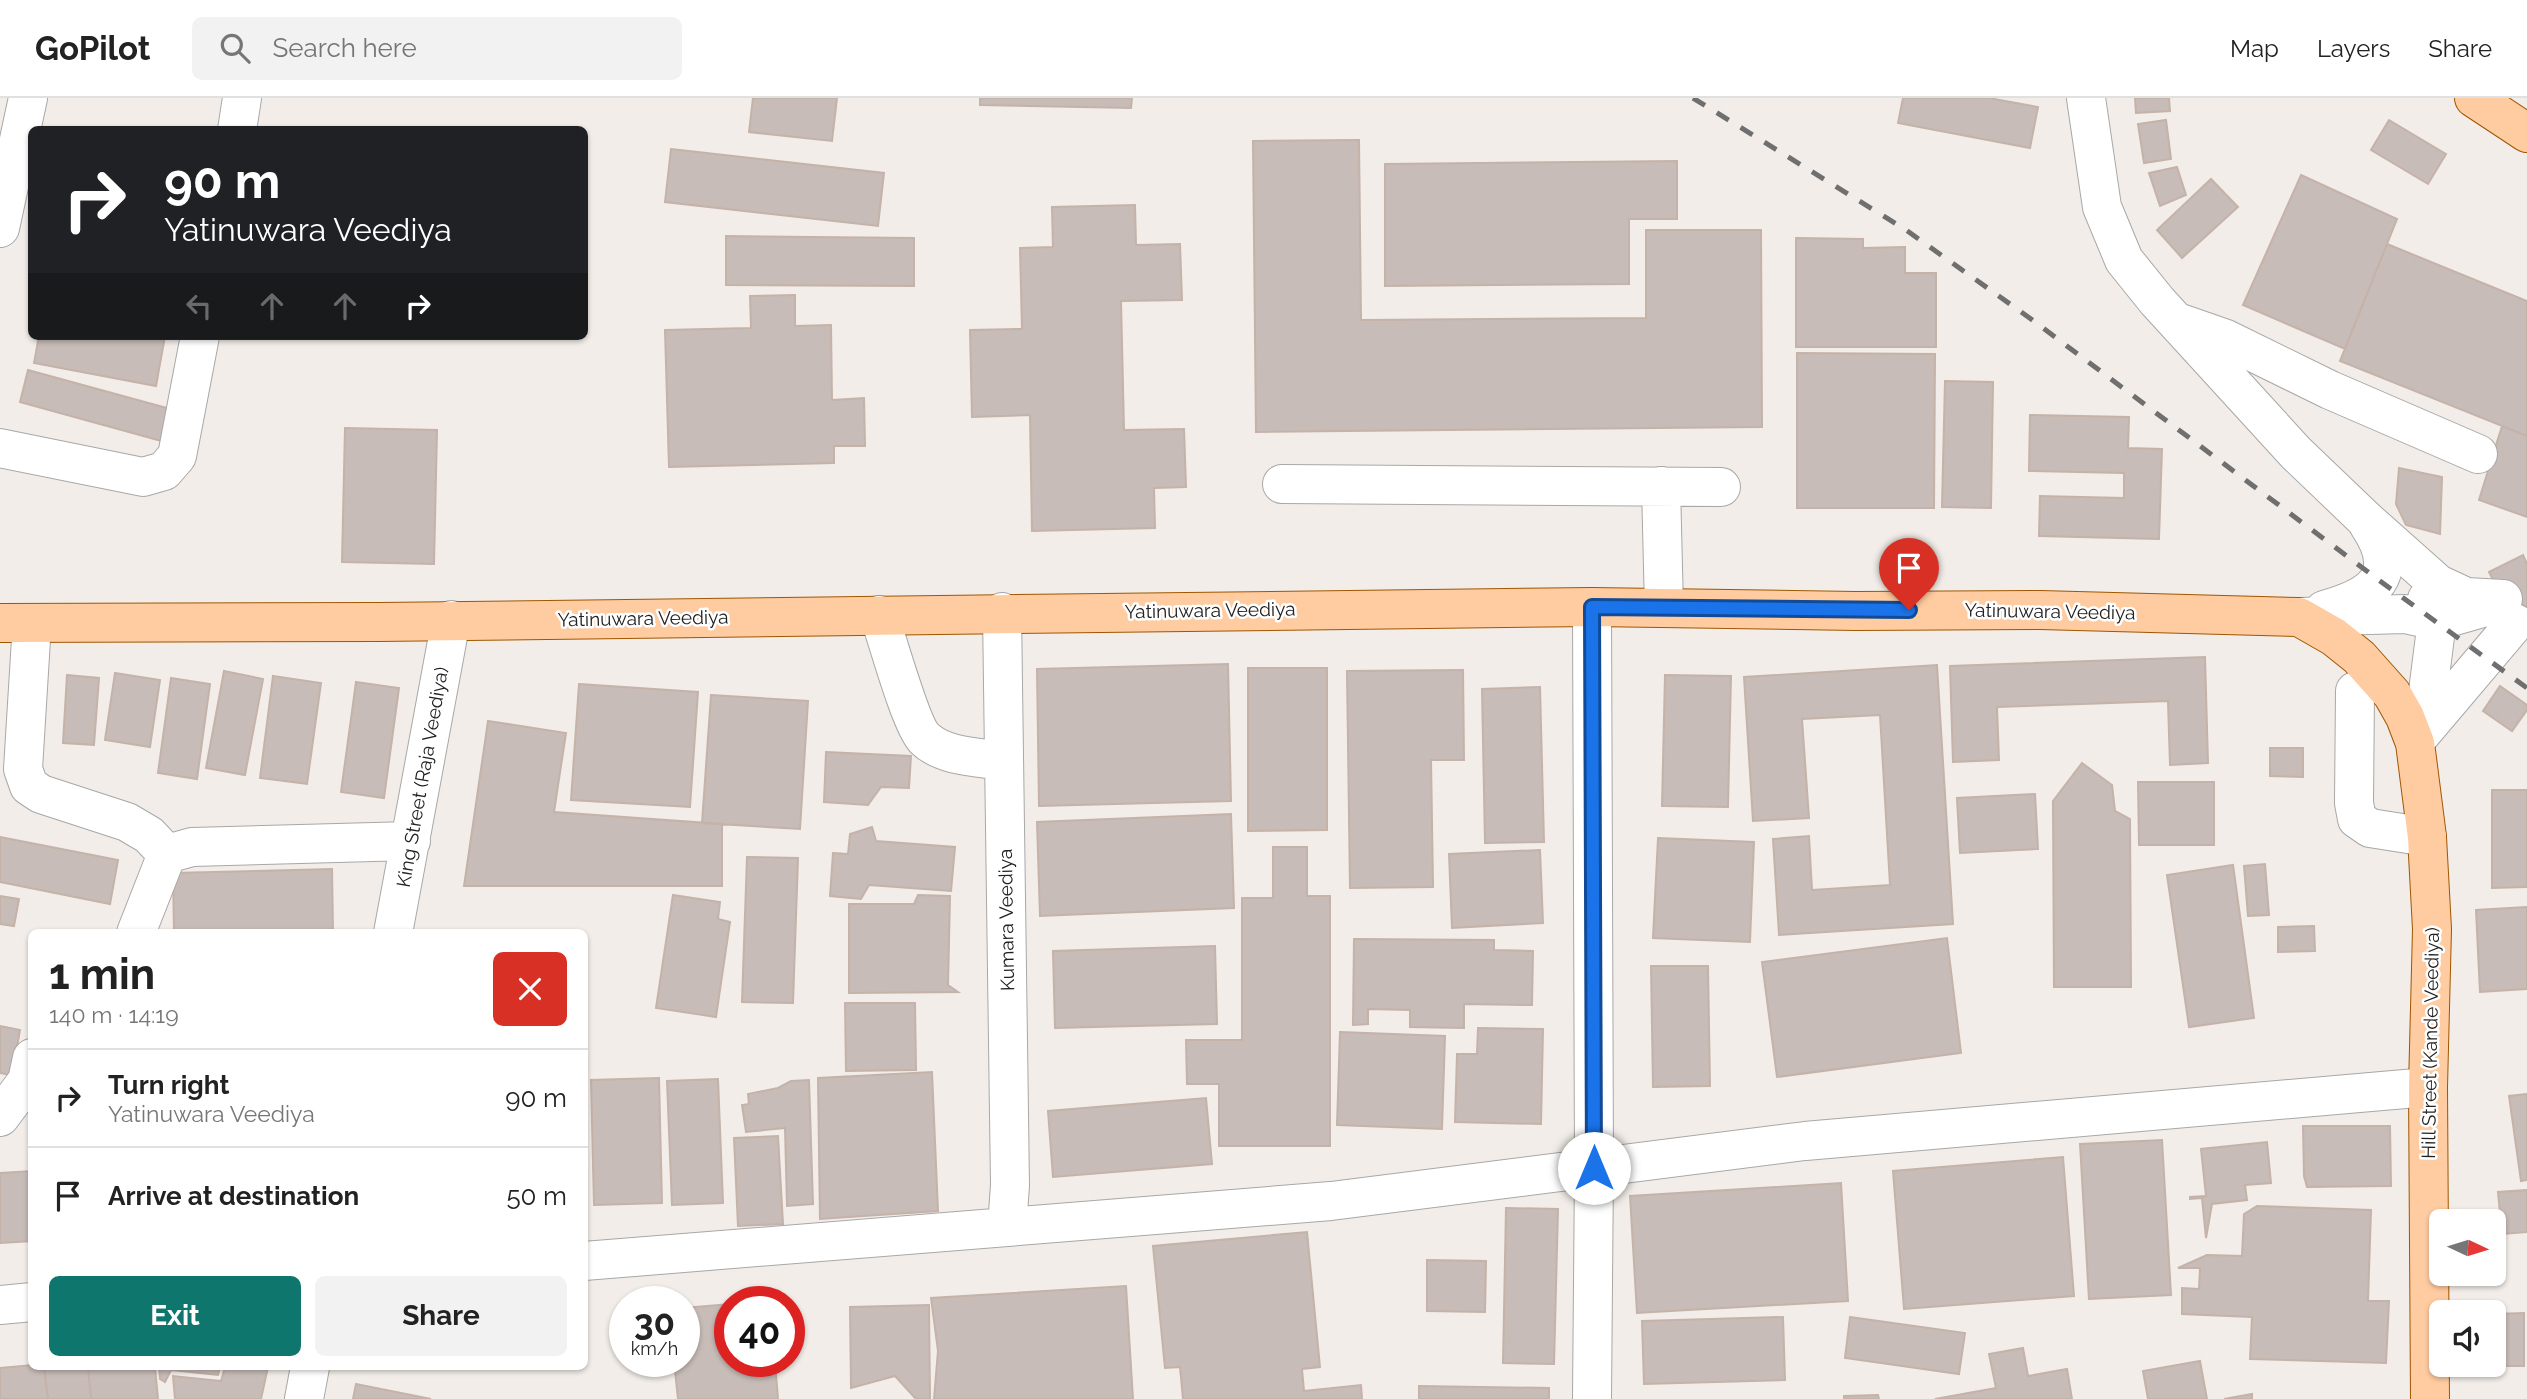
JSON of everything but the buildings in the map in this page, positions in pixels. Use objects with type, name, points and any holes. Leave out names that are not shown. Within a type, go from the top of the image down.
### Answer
[{"type":"main road","points":[[2474,98],[2527,133]]},
{"type":"main road","name":"Yatinuwara Veediya","points":[[16,623],[1592,607],[1844,611],[2040,610],[2299,617],[2334,637],[2359,657],[2392,694]]},
{"type":"main road","name":"Hill Street (Kande Veediya)","points":[[2392,694],[2405,717],[2414,743],[2427,837],[2432,929],[2428,1087],[2430,1399]]},
{"type":"street","points":[[0,228],[29,98]]},
{"type":"street","points":[[238,126],[242,98]]},
{"type":"street","points":[[2087,98],[2102,207],[2124,260],[2296,453],[2365,519],[2438,584],[2455,593],[2507,608]]},
{"type":"street","points":[[2178,323],[2226,339],[2330,390],[2478,454]]},
{"type":"street","points":[[0,448],[144,477],[164,471],[177,456],[199,340]]},
{"type":"street","points":[[1282,484],[1721,487]]},
{"type":"street","points":[[1661,486],[1664,608]]},
{"type":"street","points":[[2299,617],[2360,597],[2380,581],[2384,567],[2383,552],[2365,519]]},
{"type":"street","points":[[2407,555],[2437,621],[2426,707],[2414,743]]},
{"type":"street","points":[[1592,607],[1592,1399]]},
{"type":"street","points":[[2299,617],[2405,614],[2437,621],[2507,608]]},
{"type":"street","points":[[2414,743],[2507,608]]},
{"type":"street","name":"Kumara Veediya","points":[[1002,612],[1010,1185],[1007,1227]]},
{"type":"street","points":[[879,615],[908,703],[923,738],[948,752],[1003,761]]},
{"type":"street","name":"King Street (Raja Veediya)","points":[[394,929],[451,620]]},
{"type":"street","points":[[16,623],[23,769],[29,786],[41,794],[127,822],[149,835],[167,854]]},
{"type":"street","points":[[2354,691],[2354,803],[2357,818],[2370,828],[2427,837]]},
{"type":"street","points":[[167,854],[192,847],[411,841]]},
{"type":"street","points":[[138,929],[167,854]]},
{"type":"street","points":[[16,1105],[28,1076]]},
{"type":"street","points":[[588,1261],[1331,1201],[1805,1141],[2428,1087]]},
{"type":"street","points":[[0,1305],[28,1302]]},
{"type":"street","points":[[304,1399],[309,1370]]},
{"type":"railway","points":[[1693,98],[1906,230],[2031,319],[2527,688]]},
{"type":"route","points":[[1594,1168],[1592,607],[1909,610]]}]
